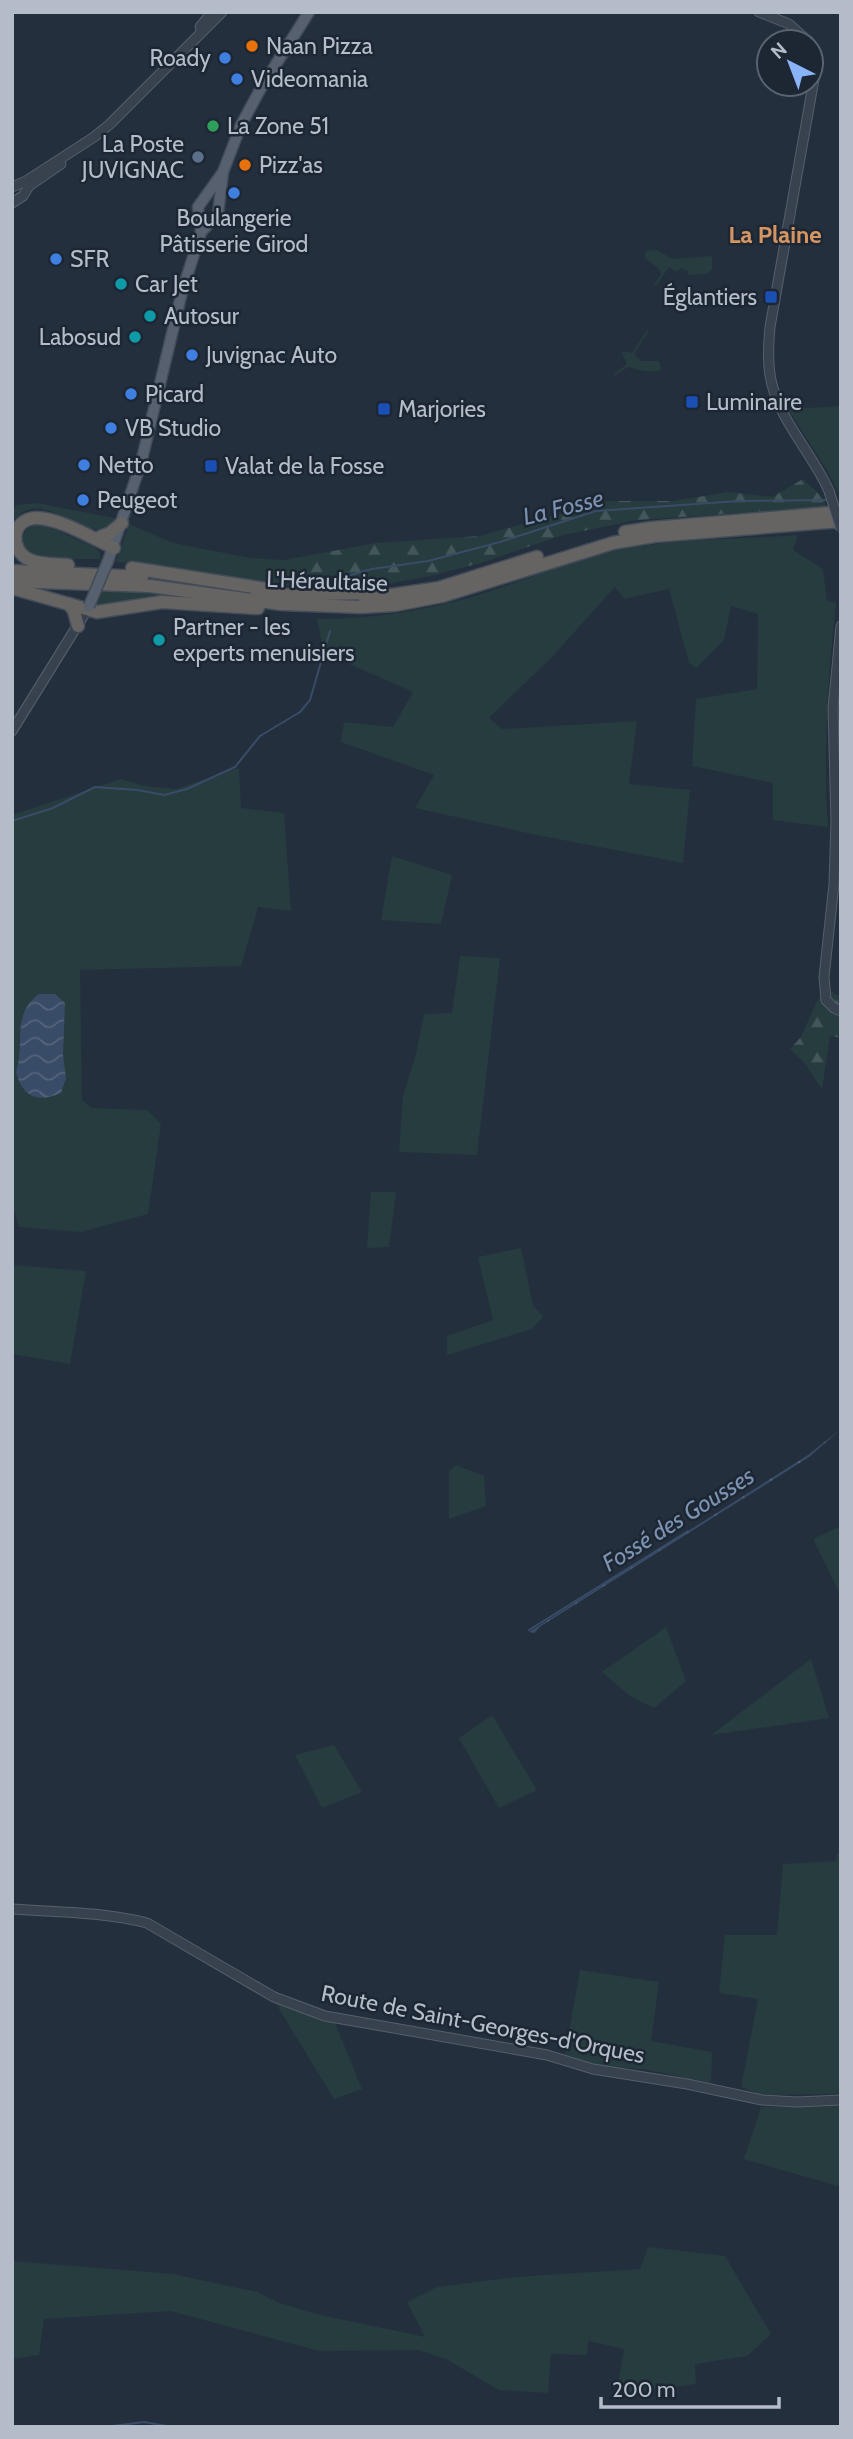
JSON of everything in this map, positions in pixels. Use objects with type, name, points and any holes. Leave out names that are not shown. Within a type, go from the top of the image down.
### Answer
[{"type":"highway","name":"L'Héraultaise","points":[[12,581],[150,586],[281,604],[361,607],[395,605],[442,596],[600,537],[652,528],[841,512]]},
{"type":"highway","points":[[12,525],[25,515],[53,515],[96,538],[112,553]]},
{"type":"highway","points":[[122,523],[110,533],[96,538],[59,523],[38,518],[23,522],[16,530],[14,539],[23,555],[41,563],[153,571],[318,594],[370,593],[429,587],[507,571]]},
{"type":"highway","name":"L'Héraultaise","points":[[12,571],[152,578],[281,595],[357,599],[439,588],[613,542],[654,536],[841,521]]},
{"type":"highway","points":[[12,588],[97,612],[162,602],[309,611],[372,611],[443,599],[507,571]]},
{"type":"highway","points":[[69,604],[78,626]]},
{"type":"main road","points":[[205,218],[218,214],[217,204],[223,172],[249,108],[309,12]]},
{"type":"main road","points":[[88,608],[112,553],[141,463],[182,292],[205,218],[198,207],[223,172]]},
{"type":"main road","points":[[203,200],[212,200],[217,204]]},
{"type":"street","points":[[181,53],[212,12]]},
{"type":"street","points":[[12,203],[20,186],[121,115],[222,12]]},
{"type":"street","points":[[758,12],[793,28]]},
{"type":"street","points":[[811,98],[775,298],[768,353],[776,399],[815,462],[829,491],[841,528]]},
{"type":"street","points":[[12,731],[88,608]]},
{"type":"street","points":[[841,626],[833,708],[836,822],[834,884],[824,976],[826,1000],[841,1011]]},
{"type":"street","name":"Route de Saint-Georges-d'Orques","points":[[12,1909],[85,1913],[147,1923],[274,1997],[335,2018],[547,2055],[593,2068],[762,2100],[841,2100]]},
{"type":"green space","points":[[656,250],[673,259],[712,256],[712,270],[706,274],[688,275],[688,271],[681,268],[677,272],[669,267],[656,286],[654,285],[661,274],[658,268],[645,258],[646,251]]},
{"type":"green space","points":[[647,330],[649,331],[635,356],[641,361],[659,361],[661,370],[648,372],[628,367],[614,376],[627,364],[621,351],[632,353]]},
{"type":"green space","points":[[841,406],[841,498],[827,470],[788,409]]},
{"type":"green space","points":[[803,479],[825,500],[825,507],[637,520],[563,535],[484,562],[383,585],[344,588],[345,584],[301,579],[293,575],[284,560],[376,543],[480,536],[605,501],[674,501],[728,492],[772,497]]},
{"type":"green space","points":[[37,503],[117,519],[108,527],[88,528],[42,509],[31,509],[12,521],[12,510],[17,505]]},
{"type":"green space","points":[[36,524],[95,547],[100,553],[100,559],[38,559],[25,550],[21,539],[28,528]]},
{"type":"green space","points":[[129,524],[173,543],[250,558],[284,560],[293,575],[301,579],[345,584],[344,588],[287,586],[116,562]]},
{"type":"green space","points":[[798,535],[793,550],[823,569],[827,601],[836,603],[827,715],[828,827],[773,820],[773,783],[692,766],[696,699],[757,689],[758,614],[731,606],[724,640],[696,668],[689,663],[669,589],[624,599],[615,587],[552,657],[489,718],[502,729],[637,721],[629,784],[690,790],[683,863],[415,808],[434,775],[341,742],[344,722],[393,727],[413,692],[324,653],[317,619],[377,616],[437,606],[491,591],[586,558],[626,549],[674,542]]},
{"type":"green space","points":[[104,588],[149,591],[234,602],[96,606]]},
{"type":"green space","points":[[239,768],[241,808],[284,813],[291,911],[258,907],[241,966],[80,970],[82,1100],[92,1108],[147,1110],[161,1124],[148,1214],[81,1232],[19,1227],[12,1203],[12,815],[121,779],[144,786],[176,789]]},
{"type":"green space","points":[[392,856],[452,875],[441,924],[381,920]]},
{"type":"green space","points":[[460,956],[500,958],[477,1155],[399,1152],[403,1096],[416,1054],[424,1014],[452,1013]]},
{"type":"green space","points":[[832,992],[841,997],[841,1038],[830,1036],[822,1089],[804,1062],[790,1049],[801,1037],[818,999]]},
{"type":"green space","points":[[371,1192],[396,1192],[389,1247],[367,1248]]},
{"type":"green space","points":[[521,1248],[533,1305],[543,1317],[532,1329],[447,1355],[447,1336],[493,1320],[478,1257]]},
{"type":"green space","points":[[12,1265],[86,1271],[70,1364],[12,1354]]},
{"type":"green space","points":[[456,1465],[484,1476],[486,1506],[449,1519],[449,1471]]},
{"type":"green space","points":[[841,1526],[841,1596],[813,1539]]},
{"type":"green space","points":[[666,1627],[686,1681],[654,1708],[630,1696],[602,1672]]},
{"type":"green space","points":[[811,1659],[829,1718],[711,1735]]},
{"type":"green space","points":[[492,1715],[537,1790],[499,1808],[459,1738]]},
{"type":"green space","points":[[334,1745],[362,1792],[322,1808],[295,1755]]},
{"type":"green space","points":[[837,1853],[841,1854],[841,2094],[762,2095],[741,2087],[758,1999],[719,1993],[725,1935],[777,1935],[783,1864],[836,1861]]},
{"type":"green space","points":[[580,1970],[659,1982],[651,2041],[712,2052],[711,2083],[648,2070],[594,2065],[565,2054]]},
{"type":"green space","points":[[276,2004],[335,2023],[362,2089],[334,2099]]},
{"type":"green space","points":[[841,2106],[841,2187],[744,2159],[761,2107]]},
{"type":"green space","points":[[648,2247],[725,2256],[771,2334],[747,2356],[695,2364],[696,2384],[616,2395],[624,2349],[588,2341],[587,2355],[551,2354],[548,2393],[499,2390],[446,2359],[418,2350],[319,2351],[171,2311],[44,2319],[39,2355],[12,2359],[12,2261],[173,2274],[257,2292],[279,2303],[321,2315],[425,2337],[407,2302],[437,2287],[515,2277],[640,2269]]},
{"type":"water","points":[[39,994],[55,994],[65,1003],[63,1055],[66,1078],[61,1093],[45,1098],[27,1093],[16,1072],[22,1020],[30,1002]]},
{"type":"water","points":[[841,1429],[809,1457],[541,1626],[534,1633],[529,1632],[808,1455]]},
{"type":"waterway","name":"La Fosse","points":[[340,578],[372,569],[428,561],[500,542],[596,511],[739,501],[827,500]]},
{"type":"waterway","name":"La Fosse","points":[[12,821],[53,808],[95,787],[164,795],[187,789],[235,767],[260,736],[300,712],[310,700],[330,631]]},
{"type":"waterway","name":"Fossé des Gousses","points":[[529,1630],[688,1531]]},
{"type":"waterway","points":[[105,2427],[144,2422],[172,2427]]},
{"type":"place","name":"Naan Pizza","points":[[252,46]]},
{"type":"place","name":"Roady","points":[[225,58]]},
{"type":"place","name":"Videomania","points":[[237,79]]},
{"type":"place","name":"La Zone 51","points":[[213,126]]},
{"type":"place","name":"La Poste JUVIGNAC","points":[[198,157]]},
{"type":"place","name":"Pizz'as","points":[[245,165]]},
{"type":"place","name":"Boulangerie Pâtisserie Girod","points":[[234,193]]},
{"type":"place","name":"SFR","points":[[56,259]]},
{"type":"place","name":"Car Jet","points":[[121,284]]},
{"type":"place","name":"Églantiers","points":[[771,297]]},
{"type":"place","name":"Autosur","points":[[150,316]]},
{"type":"place","name":"Labosud","points":[[135,337]]},
{"type":"place","name":"Juvignac Auto","points":[[192,355]]},
{"type":"place","name":"Picard","points":[[131,394]]},
{"type":"place","name":"Luminaire","points":[[692,402]]},
{"type":"place","name":"Marjories","points":[[384,409]]},
{"type":"place","name":"VB Studio","points":[[111,428]]},
{"type":"place","name":"Netto","points":[[84,465]]},
{"type":"place","name":"Valat de la Fosse","points":[[211,466]]},
{"type":"place","name":"Peugeot","points":[[83,500]]},
{"type":"place","name":"Partner - les experts menuisiers","points":[[159,640]]},
{"type":"district","name":"La Plaine","points":[[775,234]]}]
